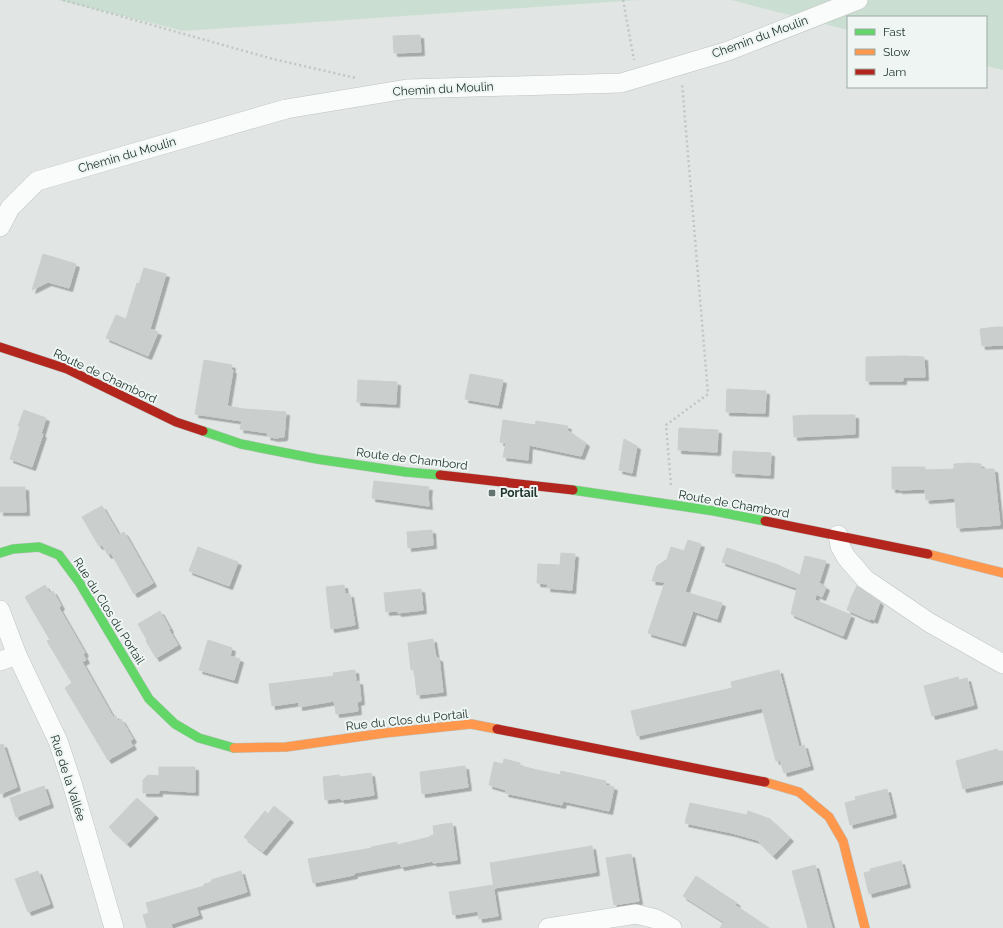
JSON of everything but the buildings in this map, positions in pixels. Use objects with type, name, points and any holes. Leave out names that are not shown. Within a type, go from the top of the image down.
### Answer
[{"type":"street","name":"Chemin du Moulin","points":[[0,227],[10,208],[37,181],[286,109],[407,89],[621,83],[728,51],[858,0]]},
{"type":"street","name":"Route de Chambord","points":[[0,347],[67,369],[176,422],[241,444],[317,459],[406,472],[563,488],[714,511],[920,552],[1003,573]]},
{"type":"street","points":[[838,535],[840,546],[846,557],[866,579],[930,623],[1003,664]]},
{"type":"street","name":"Rue du Clos du Portail","points":[[0,553],[13,549],[39,547],[59,555],[79,582],[149,699],[175,724],[199,738],[232,748],[286,747],[385,733],[471,724],[766,782],[799,792],[829,817],[843,841],[865,928]]},
{"type":"street","name":"Rue de la Vallée","points":[[0,610],[8,658],[58,741],[114,928]]},
{"type":"street","points":[[548,928],[636,914],[656,919],[672,928]]},
{"type":"path","points":[[63,0],[273,59],[362,79]]},
{"type":"path","points":[[623,0],[637,78]]},
{"type":"path","points":[[672,505],[666,425],[708,394],[680,65]]},
{"type":"green space","points":[[58,0],[639,0],[184,31]]},
{"type":"green space","points":[[731,0],[1003,0],[1003,70],[987,66],[987,16],[847,16],[847,30]]},
{"type":"traffic: fast","points":[[203,431],[241,444],[317,459],[406,472],[440,475]]},
{"type":"traffic: fast","points":[[573,490],[714,511],[765,521]]},
{"type":"traffic: fast","points":[[0,553],[13,549],[39,547],[59,555],[79,582],[149,699],[175,724],[199,738],[234,748]]},
{"type":"traffic: slow","points":[[928,554],[1003,573]]},
{"type":"traffic: slow","points":[[234,748],[286,747],[385,733],[471,724],[497,729]]},
{"type":"traffic: slow","points":[[765,782],[799,792],[829,817],[843,841],[865,928]]},
{"type":"traffic: jam","points":[[0,347],[67,369],[176,422],[203,431]]},
{"type":"traffic: jam","points":[[440,475],[573,490]]},
{"type":"traffic: jam","points":[[765,521],[928,554]]},
{"type":"traffic: jam","points":[[497,729],[765,782]]},
{"type":"place","name":"Portail","points":[[492,493]]}]
